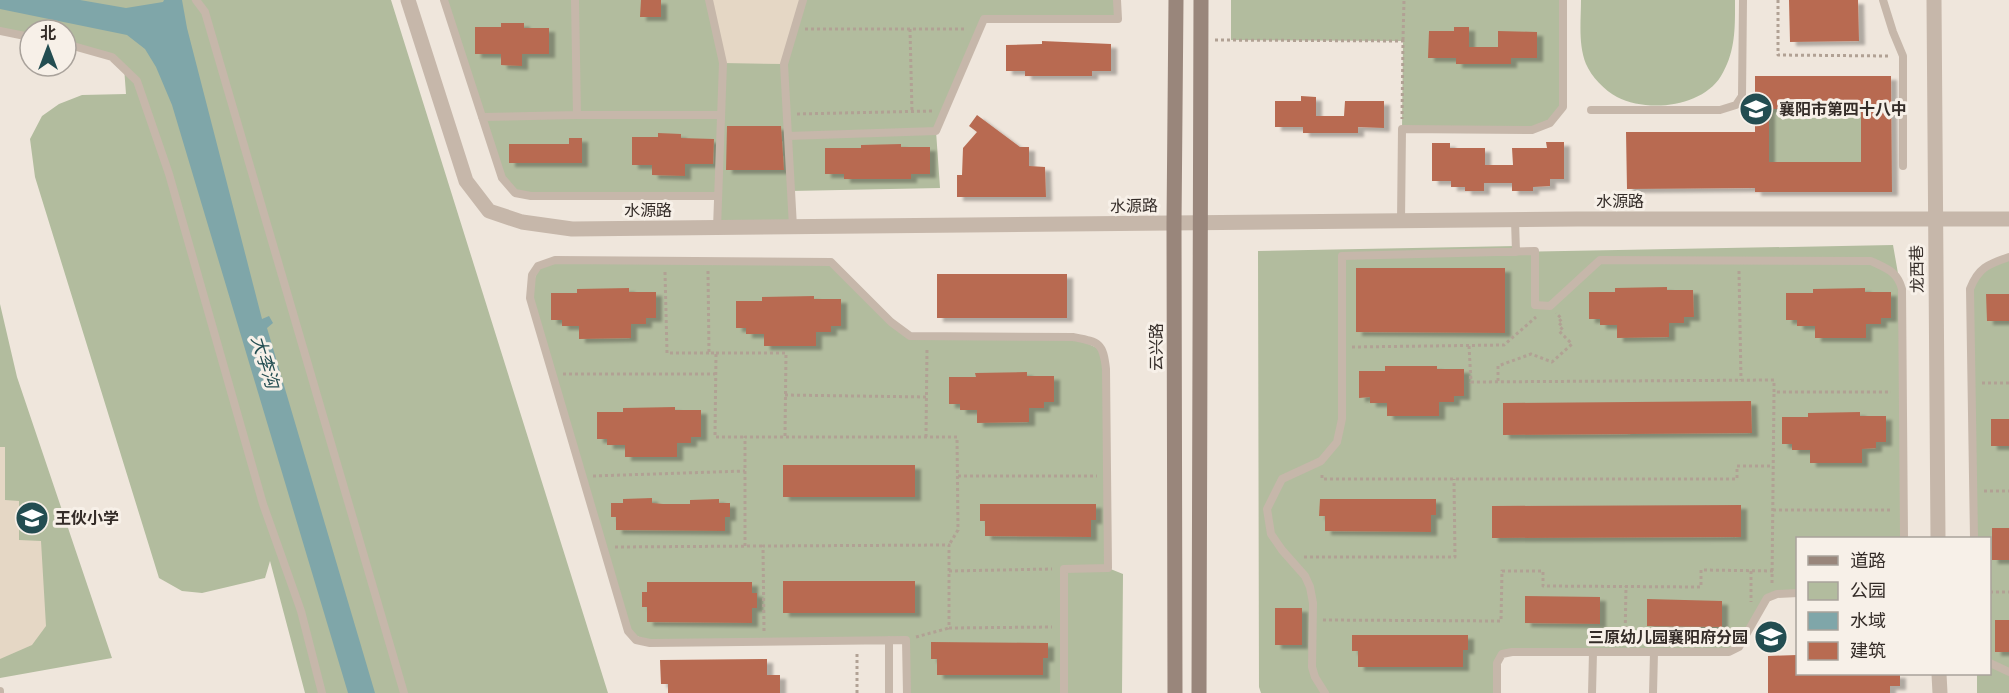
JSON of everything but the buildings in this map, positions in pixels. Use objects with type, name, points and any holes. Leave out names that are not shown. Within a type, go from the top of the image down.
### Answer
[{"type":"street","name":"水源路","points":[[408,0],[466,181],[489,211],[522,222],[572,229],[1515,220],[2009,219]]},
{"type":"street","name":"云兴路","points":[[1175,693],[1176,0]]},
{"type":"street","points":[[1199,693],[1201,0]]},
{"type":"street","name":"龙西巷","points":[[1935,0],[1938,537]]},
{"type":"street","points":[[1940,675],[1940,693]]},
{"type":"lane","points":[[196,0],[205,12],[404,693]]},
{"type":"lane","points":[[444,0],[502,178],[515,193],[531,196],[718,196]]},
{"type":"lane","points":[[575,0],[576,115]]},
{"type":"lane","points":[[709,0],[723,63],[717,228]]},
{"type":"lane","points":[[793,227],[784,64],[803,0]]},
{"type":"lane","points":[[788,136],[936,131],[984,19],[1118,19],[1117,0]]},
{"type":"lane","points":[[1401,221],[1402,129],[1532,130],[1550,123],[1563,107],[1563,0]]},
{"type":"lane","points":[[1591,110],[1720,110],[1736,105],[1742,96],[1743,0]]},
{"type":"lane","points":[[1883,0],[1903,56],[1903,166]]},
{"type":"lane","points":[[0,31],[18,35]]},
{"type":"lane","points":[[78,47],[112,57],[137,81],[169,174],[263,504],[301,611],[322,693]]},
{"type":"lane","points":[[482,117],[721,115]]},
{"type":"lane","points":[[1515,220],[1516,252]]},
{"type":"lane","points":[[1325,693],[1312,667],[1313,603],[1310,587],[1305,576],[1271,534],[1267,509],[1282,479],[1322,461],[1337,442],[1342,419],[1342,256],[1535,252],[1535,306],[1550,306],[1600,260],[1871,261],[1889,270],[1899,279],[1902,289],[1904,537]]},
{"type":"lane","points":[[1974,537],[1970,289],[1975,276],[1982,269],[1990,263],[2009,257]]},
{"type":"lane","points":[[907,693],[906,640],[650,643],[636,640],[628,631],[530,298],[532,275],[538,266],[555,260],[831,262],[891,322],[910,336],[1073,337],[1095,341],[1104,351],[1106,369],[1108,568],[1064,569],[1064,693]]},
{"type":"lane","points":[[1497,693],[1497,663],[1502,654],[1512,652],[1729,651],[1739,646],[1767,598],[1796,593]]},
{"type":"lane","points":[[889,640],[889,693]]},
{"type":"lane","points":[[1653,693],[1654,651]]},
{"type":"lane","points":[[1592,693],[1593,652]]},
{"type":"lane","points":[[1991,664],[2009,672]]},
{"type":"path","points":[[1402,129],[1404,0]]},
{"type":"path","points":[[1778,0],[1778,55],[1903,56]]},
{"type":"path","points":[[910,28],[912,112]]},
{"type":"path","points":[[795,29],[980,28]]},
{"type":"path","points":[[1201,40],[1403,41]]},
{"type":"path","points":[[786,114],[945,111]]},
{"type":"path","points":[[665,261],[667,353],[786,353],[785,437]]},
{"type":"path","points":[[708,261],[709,353]]},
{"type":"path","points":[[1739,261],[1741,380]]},
{"type":"path","points":[[1342,347],[1504,345],[1550,306],[1562,319],[1558,322],[1563,327],[1559,331],[1572,344],[1552,362],[1531,354],[1498,366],[1498,382]]},
{"type":"path","points":[[926,437],[927,337]]},
{"type":"path","points":[[1469,346],[1471,382],[1774,380],[1772,596]]},
{"type":"path","points":[[716,353],[715,437],[957,437],[958,530],[949,545],[949,628]]},
{"type":"path","points":[[552,375],[716,374]]},
{"type":"path","points":[[1971,383],[2009,383]]},
{"type":"path","points":[[1774,392],[1903,392]]},
{"type":"path","points":[[785,395],[927,396]]},
{"type":"path","points":[[745,437],[745,546]]},
{"type":"path","points":[[1322,461],[1322,479],[1737,479],[1737,466],[1773,466]]},
{"type":"path","points":[[582,476],[745,471]]},
{"type":"path","points":[[958,476],[1107,476]]},
{"type":"path","points":[[1288,557],[1455,557],[1454,479]]},
{"type":"path","points":[[1973,491],[2009,491]]},
{"type":"path","points":[[1773,510],[1904,510]]},
{"type":"path","points":[[603,547],[949,545]]},
{"type":"path","points":[[763,546],[764,642]]},
{"type":"path","points":[[949,571],[1064,569]]},
{"type":"path","points":[[1312,620],[1501,621],[1502,570],[1543,571],[1543,586],[1701,587],[1701,570],[1773,571]]},
{"type":"path","points":[[1750,570],[1750,627]]},
{"type":"path","points":[[1625,651],[1626,586]]},
{"type":"path","points":[[1991,592],[2009,592]]},
{"type":"path","points":[[906,640],[949,628],[1064,627]]},
{"type":"path","points":[[857,641],[857,693]]},
{"type":"green space","points":[[0,0],[391,0],[608,693],[305,693],[270,561],[265,578],[202,593],[182,591],[159,578],[35,177],[30,139],[42,116],[59,104],[82,95],[126,94],[124,67],[112,57],[78,47],[78,18],[18,18],[18,35],[0,31]]},
{"type":"green space","points":[[444,0],[1117,0],[1118,19],[984,19],[936,131],[940,188],[791,191],[793,227],[717,228],[718,197],[515,193],[502,178]]},
{"type":"green space","points":[[1231,0],[1563,0],[1563,107],[1550,123],[1532,130],[1402,129],[1403,41],[1231,40]]},
{"type":"green space","points":[[1581,0],[1735,0],[1734,39],[1726,67],[1712,86],[1701,95],[1688,100],[1659,106],[1630,102],[1617,97],[1599,83],[1583,56],[1580,24]]},
{"type":"green space","points":[[1769,109],[1861,110],[1861,162],[1769,162]]},
{"type":"green space","points":[[1893,245],[1899,279],[1904,537],[1796,537],[1796,593],[1767,598],[1739,647],[1729,652],[1502,654],[1497,693],[1261,693],[1259,687],[1258,251],[1516,246],[1516,252]]},
{"type":"green space","points":[[2009,257],[2009,693],[1977,693],[1977,675],[1991,675],[1991,537],[1974,537],[1970,289],[1975,276]]},
{"type":"green space","points":[[555,260],[831,262],[910,336],[1073,337],[1104,351],[1108,568],[1123,574],[1122,693],[907,693],[906,641],[650,643],[628,631],[530,298],[538,266]]},
{"type":"green space","name":"王伙小学","points":[[0,304],[17,377],[112,658],[0,678]]},
{"type":"shaded area","points":[[709,0],[803,0],[784,64],[723,63]]},
{"type":"shaded area","points":[[0,447],[5,447],[5,500],[19,501],[19,540],[41,541],[46,626],[32,645],[0,659]]},
{"type":"water","name":"大李沟","points":[[0,0],[80,0],[126,8],[164,0],[182,0],[187,28],[262,319],[269,316],[273,323],[267,328],[375,693],[348,693],[172,105],[156,67],[145,49],[127,35],[78,25],[78,18],[44,18],[0,9]]},
{"type":"place","name":"襄阳市第四十八中","points":[[1756,109]]},
{"type":"place","name":"王伙小学","points":[[32,518]]},
{"type":"place","name":"三原幼儿园襄阳府分园","points":[[1771,637]]}]
